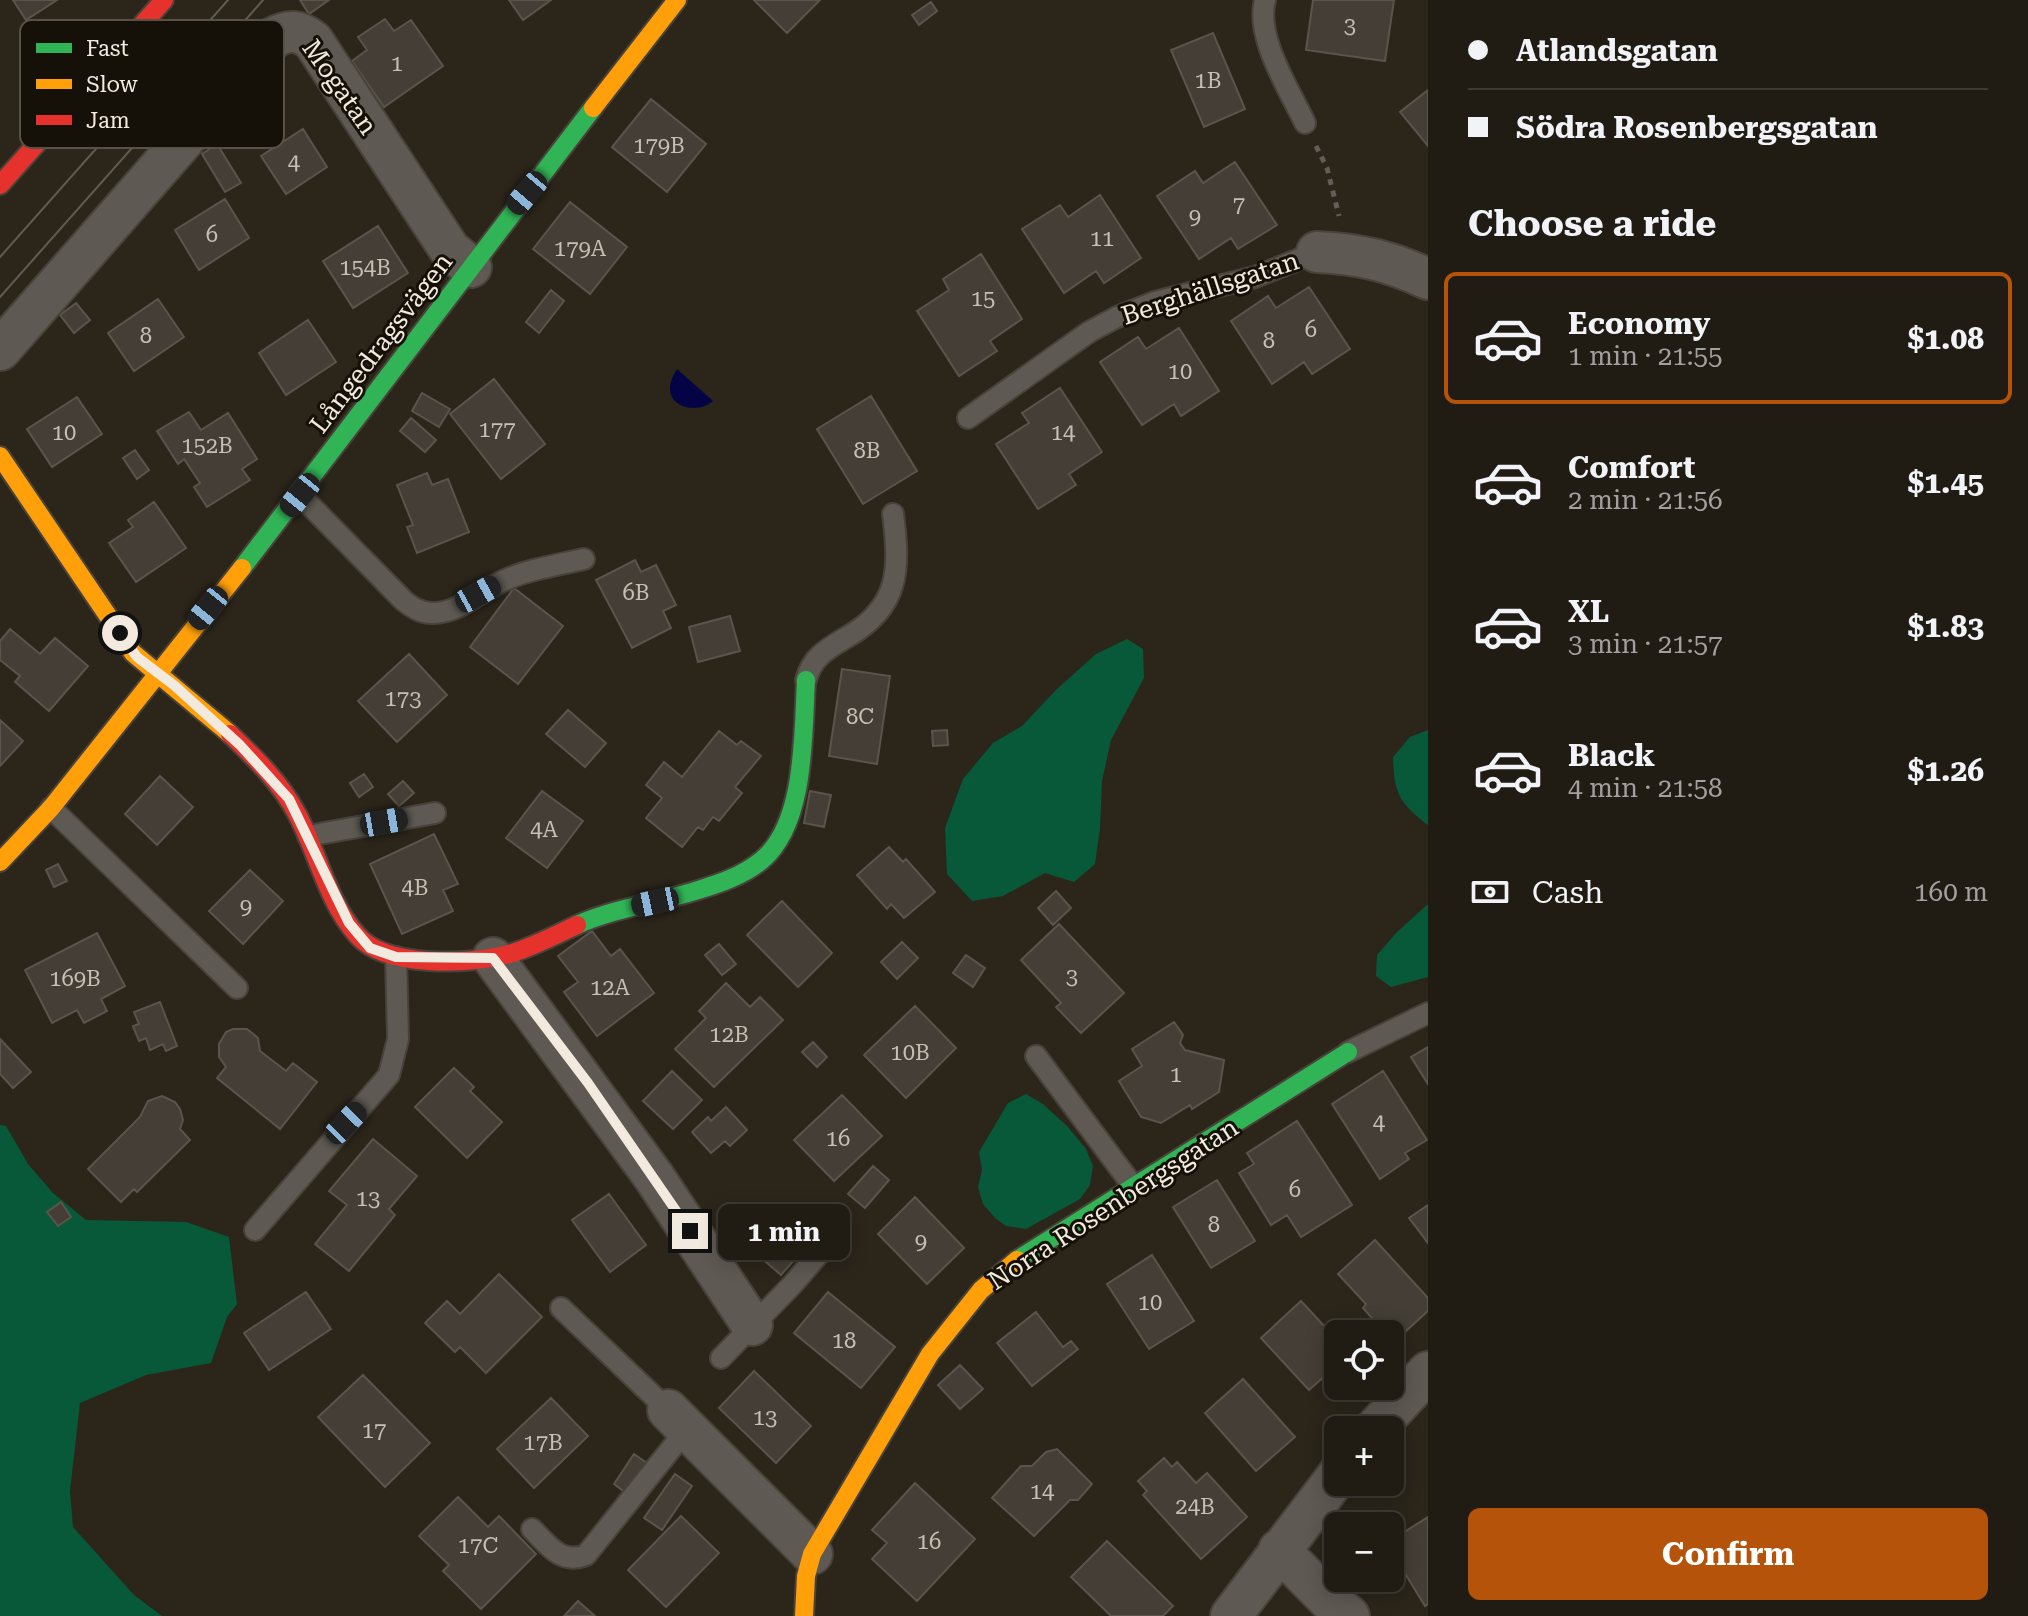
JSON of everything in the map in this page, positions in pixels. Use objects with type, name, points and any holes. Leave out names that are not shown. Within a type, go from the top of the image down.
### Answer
[{"type":"street","points":[[146,20],[164,0]]},
{"type":"street","name":"Långedragsvägen","points":[[0,862],[51,808],[300,495],[677,0]]},
{"type":"street","name":"Mogatan","points":[[284,33],[304,33],[313,41],[450,250],[471,267]]},
{"type":"street","points":[[0,185],[33,148]]},
{"type":"street","name":"Mogatan","points":[[0,350],[177,148]]},
{"type":"street","points":[[1330,252],[1379,259],[1428,279]]},
{"type":"street","points":[[0,456],[137,657],[196,704],[275,782],[289,799],[338,902],[359,937],[370,948],[396,957],[493,958],[536,944],[603,915],[710,886],[752,866],[777,843],[794,799],[802,758],[806,680]]},
{"type":"street","points":[[493,958],[588,1083],[752,1325]]},
{"type":"street","name":"Norra Rosenbergsgatan","points":[[804,1616],[806,1576],[812,1554],[930,1354],[962,1311],[1006,1267],[1348,1052]]},
{"type":"street","points":[[1387,1416],[1428,1372]]},
{"type":"street","points":[[678,1420],[812,1554]]},
{"type":"street","points":[[1231,1616],[1324,1493]]},
{"type":"street","points":[[1279,1550],[1349,1616]]},
{"type":"lane","points":[[1265,0],[1262,12],[1266,39],[1305,123]]},
{"type":"lane","name":"Berghällsgatan","points":[[968,418],[1089,332],[1117,317],[1155,302],[1255,277],[1330,252]]},
{"type":"lane","points":[[300,495],[404,601],[417,610],[443,612],[459,607],[502,581],[531,570],[584,559]]},
{"type":"lane","points":[[806,680],[817,656],[873,619],[884,606],[897,572],[893,514]]},
{"type":"lane","points":[[51,808],[237,988]]},
{"type":"lane","points":[[308,836],[435,813]]},
{"type":"lane","points":[[255,1230],[389,1075],[398,1039],[396,957]]},
{"type":"lane","points":[[1348,1052],[1428,1013]]},
{"type":"lane","points":[[1036,1056],[1133,1186]]},
{"type":"lane","points":[[721,1358],[793,1284],[836,1234]]},
{"type":"lane","points":[[532,1529],[558,1555],[567,1559],[586,1555],[678,1420],[561,1308]]},
{"type":"path","points":[[1327,168],[1342,226],[1330,252]]},
{"type":"green space","points":[[1127,639],[1143,649],[1144,678],[1111,740],[1102,781],[1095,864],[1074,882],[1045,873],[1003,896],[972,901],[947,874],[945,828],[963,779],[993,743],[1022,726],[1096,654]]},
{"type":"green space","points":[[1428,730],[1428,825],[1410,810],[1400,796],[1393,757],[1410,737]]},
{"type":"green space","points":[[1428,904],[1428,977],[1391,987],[1376,976],[1377,955]]},
{"type":"green space","points":[[1026,1094],[1043,1104],[1067,1126],[1086,1149],[1093,1166],[1090,1185],[1080,1199],[1026,1229],[1006,1226],[995,1218],[983,1204],[978,1187],[982,1170],[979,1152],[1008,1103]]},
{"type":"green space","points":[[0,1125],[6,1126],[28,1164],[53,1193],[86,1220],[186,1222],[229,1237],[237,1304],[227,1317],[211,1363],[146,1375],[80,1403],[70,1491],[73,1527],[134,1595],[162,1616],[0,1616]]},
{"type":"shaded area","points":[[677,369],[713,401],[691,408],[677,403],[670,391]]},
{"type":"building","points":[[13,0],[57,0],[26,20]]},
{"type":"building","points":[[300,0],[329,0],[309,14]]},
{"type":"building","points":[[509,0],[551,0],[523,20]]},
{"type":"building","points":[[754,0],[820,0],[787,33]]},
{"type":"building","points":[[1313,0],[1394,0],[1385,61],[1306,50]]},
{"type":"building","points":[[931,2],[937,11],[919,25],[912,15]]},
{"type":"building","points":[[385,19],[394,31],[411,20],[443,66],[384,107],[352,61],[367,50],[358,37]]},
{"type":"building","points":[[1213,33],[1245,109],[1204,127],[1171,50]]},
{"type":"building","points":[[1428,90],[1428,146],[1400,112]]},
{"type":"building","points":[[651,99],[706,144],[667,192],[612,147]]},
{"type":"building","points":[[303,129],[327,167],[286,194],[261,156],[273,148],[284,148],[284,141]]},
{"type":"building","points":[[211,148],[219,148],[241,183],[225,192],[202,154]]},
{"type":"building","points":[[1235,162],[1277,225],[1238,249],[1231,238],[1199,259],[1157,196],[1195,171],[1203,183]]},
{"type":"building","points":[[1100,195],[1141,258],[1104,283],[1096,271],[1064,293],[1022,229],[1060,205],[1068,217]]},
{"type":"building","points":[[225,199],[249,238],[199,270],[175,230]]},
{"type":"building","points":[[570,202],[627,247],[590,294],[533,249]]},
{"type":"building","points":[[378,226],[408,273],[353,308],[323,261]]},
{"type":"building","points":[[981,254],[1022,319],[990,341],[997,351],[959,376],[917,311],[949,290],[943,279]]},
{"type":"building","points":[[1309,287],[1350,349],[1312,374],[1304,362],[1272,384],[1231,321],[1268,296],[1276,308]]},
{"type":"building","points":[[551,290],[564,301],[539,333],[526,322]]},
{"type":"building","points":[[158,299],[184,337],[134,371],[108,333]]},
{"type":"building","points":[[76,303],[90,320],[74,333],[60,315]]},
{"type":"building","points":[[308,320],[336,362],[286,395],[259,353]]},
{"type":"building","points":[[1179,328],[1219,391],[1181,416],[1174,404],[1142,425],[1100,362],[1138,337],[1146,349]]},
{"type":"building","points":[[494,379],[545,444],[501,479],[450,414]]},
{"type":"building","points":[[1060,388],[1102,452],[1069,474],[1076,485],[1038,509],[996,444],[1029,423],[1022,413]]},
{"type":"building","points":[[422,393],[450,409],[439,427],[412,411]]},
{"type":"building","points":[[871,396],[917,471],[863,504],[817,429]]},
{"type":"building","points":[[77,397],[102,434],[52,467],[27,429]]},
{"type":"building","points":[[189,412],[201,430],[228,413],[257,459],[242,469],[250,480],[207,507],[194,487],[200,483],[184,459],[178,464],[157,431]]},
{"type":"building","points":[[411,418],[436,440],[425,452],[400,431]]},
{"type":"building","points":[[135,450],[149,470],[137,479],[123,458]]},
{"type":"building","points":[[427,473],[432,485],[448,479],[469,532],[417,553],[407,527],[413,525],[397,485]]},
{"type":"building","points":[[154,502],[186,548],[136,582],[109,543],[133,527],[128,520]]},
{"type":"building","points":[[635,560],[641,572],[656,565],[676,605],[663,611],[671,628],[632,648],[596,580]]},
{"type":"building","points":[[514,588],[563,626],[518,684],[470,647]]},
{"type":"building","points":[[730,616],[740,651],[698,662],[689,627]]},
{"type":"building","points":[[10,629],[40,654],[55,638],[88,666],[49,711],[15,682],[20,676],[0,660],[0,641]]},
{"type":"building","points":[[409,654],[447,695],[397,742],[358,701]]},
{"type":"building","points":[[842,669],[890,676],[877,764],[829,756]]},
{"type":"building","points":[[568,710],[606,743],[585,767],[546,734]]},
{"type":"building","points":[[0,720],[23,741],[0,766]]},
{"type":"building","points":[[947,730],[948,745],[933,746],[932,731]]},
{"type":"building","points":[[719,731],[737,745],[741,741],[761,756],[735,787],[742,793],[719,821],[713,817],[703,830],[698,827],[682,847],[646,818],[662,798],[646,785],[664,762],[682,777]]},
{"type":"building","points":[[364,774],[373,787],[359,797],[350,783]]},
{"type":"building","points":[[160,776],[193,807],[157,845],[125,814]]},
{"type":"building","points":[[403,781],[414,793],[399,806],[388,794]]},
{"type":"building","points":[[542,791],[583,821],[547,868],[506,838]]},
{"type":"building","points":[[810,791],[831,795],[824,827],[804,823]]},
{"type":"building","points":[[434,834],[458,884],[443,890],[453,911],[402,934],[370,864]]},
{"type":"building","points":[[889,847],[903,862],[906,859],[935,892],[904,918],[891,904],[887,909],[857,875]]},
{"type":"building","points":[[58,864],[67,881],[54,887],[46,870]]},
{"type":"building","points":[[250,870],[283,901],[243,944],[209,911]]},
{"type":"building","points":[[1056,891],[1071,908],[1053,925],[1038,908]]},
{"type":"building","points":[[782,901],[832,953],[798,987],[747,935]]},
{"type":"building","points":[[1059,924],[1124,993],[1081,1033],[1056,1007],[1061,1003],[1021,960]]},
{"type":"building","points":[[592,931],[611,956],[620,949],[654,993],[597,1036],[564,992],[578,982],[558,956]]},
{"type":"building","points":[[97,933],[125,986],[101,999],[107,1011],[84,1023],[77,1010],[52,1023],[25,970]]},
{"type":"building","points":[[902,942],[918,958],[897,979],[881,962]]},
{"type":"building","points":[[719,944],[736,964],[722,975],[705,955]]},
{"type":"building","points":[[966,955],[985,968],[973,987],[953,973]]},
{"type":"building","points":[[726,983],[750,1007],[760,997],[783,1020],[714,1087],[675,1049],[706,1018],[699,1011]]},
{"type":"building","points":[[160,1002],[177,1046],[166,1051],[163,1044],[150,1050],[146,1038],[139,1041],[133,1026],[139,1024],[134,1012]]},
{"type":"building","points":[[915,1006],[956,1048],[906,1098],[864,1055]]},
{"type":"building","points":[[1174,1022],[1183,1035],[1180,1043],[1185,1050],[1224,1060],[1219,1092],[1161,1123],[1141,1117],[1119,1081],[1142,1066],[1132,1049]]},
{"type":"building","points":[[247,1029],[258,1038],[260,1051],[286,1071],[293,1063],[317,1082],[280,1129],[217,1078],[226,1067],[219,1057],[219,1044],[226,1032]]},
{"type":"building","points":[[0,1039],[31,1072],[13,1088],[0,1074]]},
{"type":"building","points":[[813,1042],[827,1057],[817,1067],[802,1052]]},
{"type":"building","points":[[1428,1047],[1428,1084],[1411,1057]]},
{"type":"building","points":[[454,1068],[474,1087],[470,1091],[502,1122],[467,1158],[415,1107]]},
{"type":"building","points":[[672,1071],[702,1100],[673,1129],[643,1101]]},
{"type":"building","points":[[1383,1071],[1427,1140],[1405,1153],[1409,1159],[1380,1179],[1332,1104]]},
{"type":"building","points":[[842,1095],[882,1136],[834,1181],[794,1140]]},
{"type":"building","points":[[162,1096],[175,1102],[180,1109],[183,1120],[180,1129],[190,1140],[137,1192],[134,1189],[121,1202],[88,1169],[140,1117],[148,1101]]},
{"type":"building","points":[[726,1107],[747,1130],[730,1146],[725,1141],[711,1153],[692,1132],[708,1117],[711,1121]]},
{"type":"building","points":[[1297,1121],[1352,1205],[1301,1237],[1287,1215],[1271,1225],[1239,1173],[1254,1164],[1247,1153]]},
{"type":"building","points":[[373,1139],[417,1176],[389,1209],[395,1215],[349,1271],[315,1244],[347,1205],[329,1191]]},
{"type":"building","points":[[873,1166],[889,1180],[865,1208],[848,1194]]},
{"type":"building","points":[[1217,1180],[1255,1241],[1211,1268],[1173,1207]]},
{"type":"building","points":[[609,1194],[646,1245],[610,1272],[572,1220]]},
{"type":"building","points":[[915,1197],[964,1248],[927,1284],[878,1234]]},
{"type":"building","points":[[61,1202],[71,1217],[58,1226],[47,1212]]},
{"type":"building","points":[[777,1204],[815,1236],[781,1275],[745,1244],[753,1235],[741,1225],[758,1206],[768,1214]]},
{"type":"building","points":[[1428,1205],[1428,1243],[1409,1218]]},
{"type":"building","points":[[1375,1240],[1428,1298],[1428,1311],[1404,1333],[1404,1320],[1374,1320],[1363,1308],[1366,1304],[1338,1274]]},
{"type":"building","points":[[1152,1255],[1194,1321],[1149,1349],[1107,1284]]},
{"type":"building","points":[[499,1274],[542,1317],[486,1373],[460,1347],[455,1352],[425,1323],[447,1301],[460,1314]]},
{"type":"building","points":[[306,1292],[331,1329],[269,1370],[244,1333]]},
{"type":"building","points":[[828,1292],[895,1347],[861,1388],[794,1333]]},
{"type":"building","points":[[1301,1301],[1324,1326],[1324,1377],[1309,1390],[1261,1338]]},
{"type":"building","points":[[1036,1312],[1063,1347],[1071,1341],[1078,1349],[1032,1386],[997,1343]]},
{"type":"building","points":[[960,1365],[983,1389],[960,1409],[938,1385]]},
{"type":"building","points":[[754,1371],[811,1426],[776,1463],[719,1408]]},
{"type":"building","points":[[363,1375],[430,1443],[385,1487],[318,1417]]},
{"type":"building","points":[[1243,1379],[1295,1437],[1256,1471],[1205,1413]]},
{"type":"building","points":[[551,1398],[588,1436],[534,1488],[497,1449]]},
{"type":"building","points":[[1057,1449],[1092,1484],[1078,1500],[1070,1500],[1034,1536],[992,1498],[1021,1466],[1032,1466],[1046,1452]]},
{"type":"building","points":[[634,1454],[651,1466],[630,1496],[614,1484]]},
{"type":"building","points":[[1164,1458],[1172,1467],[1177,1462],[1196,1483],[1207,1473],[1247,1517],[1201,1559],[1143,1495],[1147,1491],[1138,1481]]},
{"type":"building","points":[[675,1474],[692,1486],[662,1530],[644,1518]]},
{"type":"building","points":[[915,1483],[975,1539],[917,1601],[872,1559],[887,1543],[872,1530]]},
{"type":"building","points":[[458,1497],[488,1527],[499,1516],[536,1554],[481,1609],[443,1571],[449,1565],[419,1536]]},
{"type":"building","points":[[681,1516],[719,1553],[666,1607],[628,1570]]},
{"type":"building","points":[[1428,1517],[1428,1604],[1425,1606],[1404,1572],[1404,1532]]},
{"type":"building","points":[[1107,1541],[1173,1606],[1163,1616],[1111,1616],[1071,1577]]},
{"type":"building","points":[[578,1601],[595,1616],[564,1616]]},
{"type":"tram line","points":[[210,20],[228,0]]},
{"type":"tram line","points":[[245,20],[263,0]]},
{"type":"tram line","points":[[0,257],[97,148]]},
{"type":"tram line","points":[[0,297],[132,148]]},
{"type":"traffic: fast","points":[[242,568],[593,108]]},
{"type":"traffic: fast","points":[[577,925],[712,885],[739,875],[762,860],[787,824],[794,801],[802,750],[806,680]]},
{"type":"traffic: fast","points":[[1017,1260],[1348,1052]]},
{"type":"traffic: slow","points":[[593,108],[677,0]]},
{"type":"traffic: slow","points":[[0,456],[133,653],[230,734]]},
{"type":"traffic: slow","points":[[0,862],[51,808],[242,568]]},
{"type":"traffic: slow","points":[[804,1616],[806,1576],[812,1554],[930,1354],[981,1290],[1017,1260]]},
{"type":"traffic: jam","points":[[146,20],[164,0]]},
{"type":"traffic: jam","points":[[0,185],[33,148]]},
{"type":"traffic: jam","points":[[230,734],[267,771],[291,803],[338,907],[357,935],[370,946],[387,953],[429,961],[473,960],[518,951],[577,925]]},
{"type":"route","points":[[120,633],[137,657],[175,686],[240,745],[289,799],[349,923],[370,948],[396,957],[493,958],[588,1083],[690,1231]]}]
